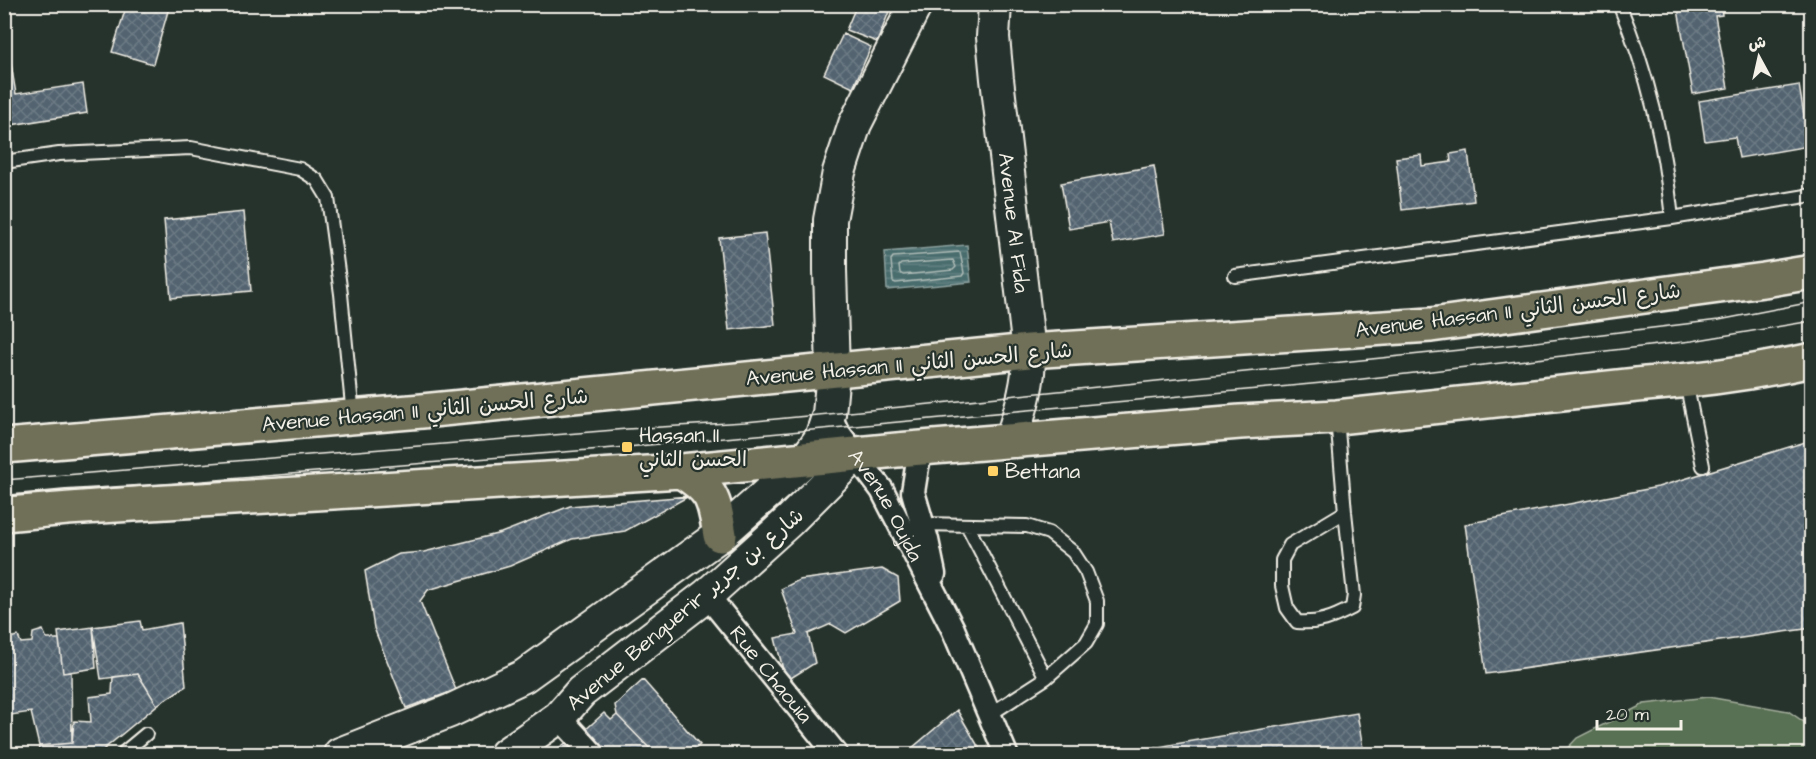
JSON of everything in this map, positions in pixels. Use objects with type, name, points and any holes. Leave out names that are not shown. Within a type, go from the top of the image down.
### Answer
[{"type":"highway","name":"Avenue Hassan II شارع الحسن الثاني","points":[[4,446],[353,417],[833,372],[1029,351],[1431,325],[1812,272]]},
{"type":"highway","points":[[4,514],[79,507],[681,471],[1240,422],[1337,417],[1686,381],[1812,360]]},
{"type":"highway","points":[[681,471],[709,492],[715,507],[720,535]]},
{"type":"main road","points":[[833,372],[830,220],[839,172],[855,124],[916,4]]},
{"type":"main road","name":"Avenue Al Fida","points":[[995,4],[993,38],[997,79],[1029,351],[1029,367],[1021,411],[1011,441]]},
{"type":"main road","name":"Avenue Benguerir شارع بن جرير","points":[[340,754],[450,711],[524,676],[720,535],[806,459],[821,438],[829,414],[833,372]]},
{"type":"main road","name":"Avenue Benguerir شارع بن جرير","points":[[506,754],[559,717],[581,692],[707,595],[797,514],[856,454]]},
{"type":"street","name":"Avenue Oujda","points":[[829,414],[837,431],[882,490],[953,629],[1006,754]]},
{"type":"street","name":"Avenue Oujda","points":[[922,449],[913,492],[927,540],[938,599]]},
{"type":"street","name":"Rue Chaouia","points":[[707,595],[836,754]]},
{"type":"street","points":[[559,717],[593,754]]},
{"type":"lane","points":[[1619,4],[1641,60],[1656,112],[1666,164],[1672,218]]},
{"type":"lane","points":[[4,162],[59,154],[191,148],[300,169],[316,180],[328,198],[341,294],[353,417]]},
{"type":"lane","points":[[1234,276],[1672,218],[1812,195]]},
{"type":"lane","points":[[1686,381],[1702,466]]},
{"type":"lane","points":[[1337,417],[1354,595],[1352,608],[1313,623],[1297,622],[1287,608],[1282,586],[1282,560],[1290,545],[1345,512]]},
{"type":"lane","points":[[921,524],[1027,526],[1049,533],[1073,552],[1086,572],[1096,601],[1098,624],[1086,643],[1046,678],[989,715]]},
{"type":"lane","points":[[967,525],[1046,678]]},
{"type":"lane","points":[[122,754],[146,734]]},
{"type":"green space","points":[[1708,697],[1788,711],[1811,727],[1811,754],[1562,754],[1577,738],[1644,704]]},
{"type":"water","points":[[967,245],[971,282],[887,290],[885,252]]},
{"type":"building","points":[[127,4],[170,4],[153,64],[112,52]]},
{"type":"building","points":[[857,4],[892,4],[877,42],[846,30]]},
{"type":"building","points":[[1677,4],[1721,4],[1722,15],[1715,16],[1728,88],[1693,94]]},
{"type":"building","points":[[4,22],[16,94],[83,84],[87,113],[4,126]]},
{"type":"building","points":[[843,34],[871,47],[853,88],[824,74]]},
{"type":"building","points":[[1799,85],[1809,146],[1739,158],[1735,137],[1705,141],[1699,101]]},
{"type":"building","points":[[1468,151],[1474,201],[1402,210],[1396,158],[1421,155],[1422,166],[1451,162],[1450,154]]},
{"type":"building","points":[[1154,166],[1165,234],[1113,243],[1109,222],[1069,229],[1061,183]]},
{"type":"building","points":[[244,212],[251,291],[171,298],[164,220]]},
{"type":"building","points":[[765,233],[775,325],[729,330],[719,238]]},
{"type":"building","points":[[1812,440],[1812,628],[1486,674],[1465,524],[1658,487]]},
{"type":"building","points":[[689,496],[625,531],[572,539],[510,566],[428,590],[420,601],[456,690],[406,708],[374,628],[365,571],[399,554],[424,552],[501,533],[570,506]]},
{"type":"building","points":[[882,569],[898,578],[900,601],[846,633],[831,624],[808,634],[815,663],[786,681],[775,638],[797,634],[781,589],[799,580]]},
{"type":"building","points":[[140,621],[142,630],[180,623],[186,686],[157,705],[138,674],[101,679],[93,627]]},
{"type":"building","points":[[93,627],[96,668],[63,673],[58,632]]},
{"type":"building","points":[[43,630],[47,639],[59,639],[63,673],[71,672],[72,743],[39,746],[31,712],[4,716],[4,639],[18,636],[21,643],[32,642],[33,633]]},
{"type":"building","points":[[138,674],[157,705],[98,754],[38,754],[39,746],[72,743],[74,721],[91,722],[89,697],[112,694],[113,677]]},
{"type":"building","points":[[643,680],[700,745],[688,754],[655,754],[617,715],[615,705]]},
{"type":"building","points":[[957,710],[982,753],[905,754]]},
{"type":"building","points":[[604,713],[611,720],[617,715],[655,754],[603,754],[582,733]]},
{"type":"building","points":[[1357,713],[1364,754],[1117,754]]},
{"type":"building","points":[[573,738],[586,754],[550,754]]},
{"type":"tram line","points":[[4,480],[627,429],[745,422],[901,407],[1519,344],[1719,320],[1812,302]]},
{"type":"tram line","points":[[4,497],[627,447],[1354,380],[1692,341],[1812,321]]},
{"type":"place","name":"Hassan II الحسن الثاني","points":[[627,447]]},
{"type":"place","name":"Bettana","points":[[993,471]]}]
